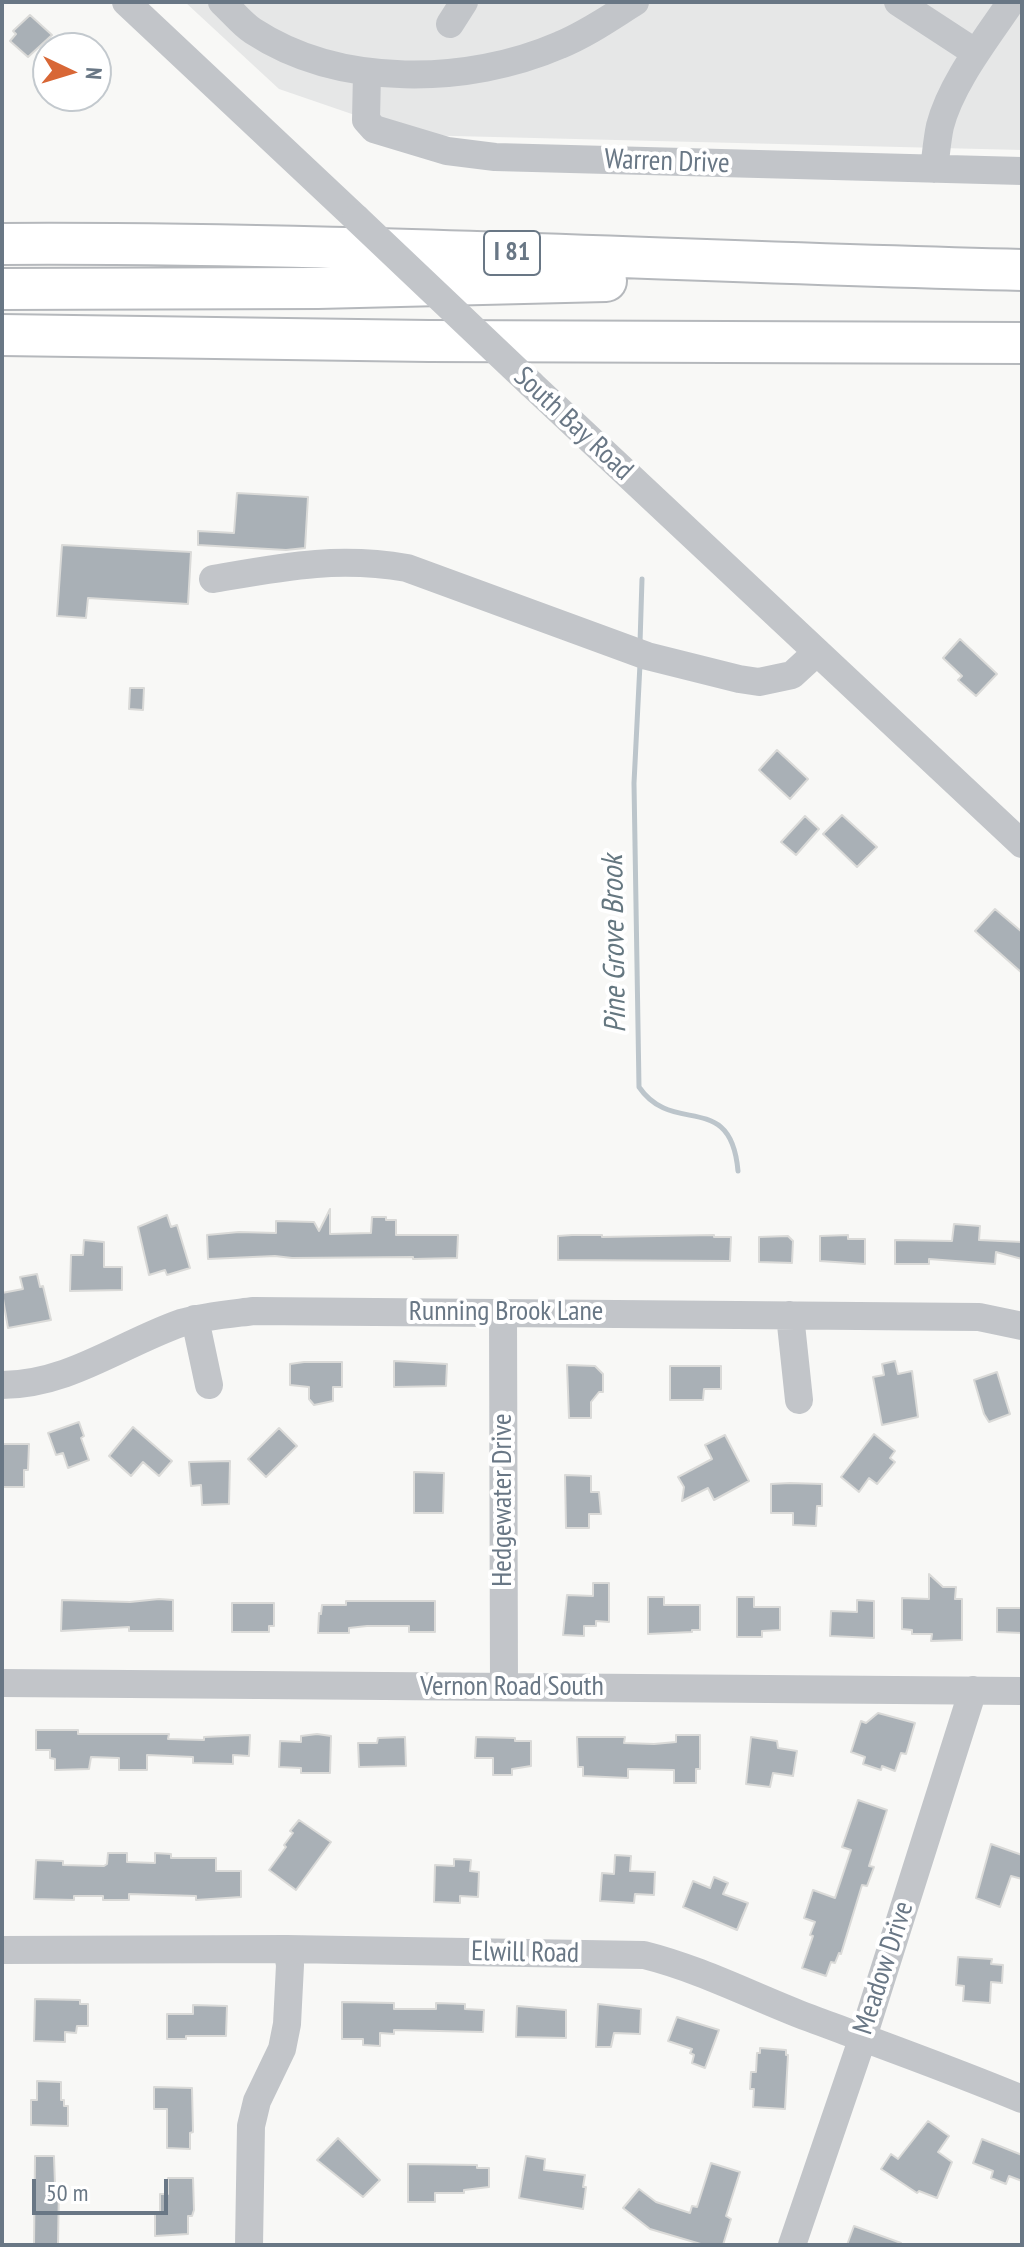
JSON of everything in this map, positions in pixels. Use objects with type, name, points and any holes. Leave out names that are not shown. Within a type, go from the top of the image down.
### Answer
[{"type":"highway","name":"I 81","points":[[2,244],[329,247],[1022,271]]},
{"type":"highway","points":[[2,289],[318,288],[1022,271]]},
{"type":"highway","points":[[2,335],[429,341],[1022,343]]},
{"type":"highway","points":[[2,362],[429,341]]},
{"type":"street","name":"South Bay Road","points":[[126,2],[1022,844]]},
{"type":"street","points":[[222,2],[252,31],[312,60],[367,73],[446,74],[510,63],[561,45],[635,2]]},
{"type":"street","points":[[898,2],[976,53]]},
{"type":"street","points":[[934,169],[941,124],[976,53],[1011,2]]},
{"type":"street","name":"Warren Drive","points":[[367,73],[366,120],[374,129],[447,151],[495,157],[1022,171]]},
{"type":"street","points":[[213,579],[315,562],[371,562],[407,568],[647,656],[759,682],[792,675],[817,652]]},
{"type":"street","name":"Running Brook Lane","points":[[2,1385],[54,1378],[195,1319],[254,1311],[979,1317],[1022,1326]]},
{"type":"street","name":"Hedgewater Drive","points":[[503,1312],[504,1687]]},
{"type":"street","points":[[790,1315],[799,1400]]},
{"type":"street","points":[[195,1319],[209,1385]]},
{"type":"street","name":"Vernon Road South","points":[[2,1683],[1022,1691]]},
{"type":"street","name":"Meadow Drive","points":[[792,2245],[863,2037],[973,1690]]},
{"type":"street","points":[[249,2245],[251,2126],[257,2101],[282,2049],[287,2024],[290,1965],[287,1949]]},
{"type":"street","name":"Elwill Road","points":[[2,1950],[287,1949],[644,1955],[680,1964],[1022,2099]]},
{"type":"shaded area","points":[[185,2],[1022,2],[1022,150],[413,135],[279,89]]},
{"type":"building","points":[[30,15],[49,32],[32,32],[32,53],[28,57],[10,41],[16,34],[13,31]]},
{"type":"building","points":[[237,493],[308,497],[305,548],[286,550],[198,545],[198,531],[234,533]]},
{"type":"building","points":[[62,545],[191,552],[188,604],[88,598],[86,618],[57,616]]},
{"type":"building","points":[[960,639],[997,674],[976,696],[958,680],[962,676],[943,658]]},
{"type":"building","points":[[130,688],[144,688],[143,710],[129,709]]},
{"type":"building","points":[[777,750],[808,779],[790,799],[759,770]]},
{"type":"building","points":[[842,815],[877,847],[857,867],[823,834]]},
{"type":"building","points":[[805,816],[819,829],[796,855],[781,842]]},
{"type":"building","points":[[995,909],[1022,932],[1022,973],[975,931]]},
{"type":"building","points":[[330,1209],[330,1234],[371,1233],[372,1217],[386,1217],[386,1220],[396,1220],[396,1235],[458,1235],[457,1258],[275,1256],[208,1259],[207,1235],[276,1233],[276,1221],[314,1222],[319,1231]]},
{"type":"building","points":[[167,1215],[171,1227],[177,1225],[190,1268],[167,1275],[165,1270],[149,1275],[138,1227]]},
{"type":"building","points":[[954,1224],[980,1226],[979,1240],[1022,1242],[1022,1259],[996,1252],[995,1264],[929,1259],[929,1264],[895,1264],[895,1240],[952,1241]]},
{"type":"building","points":[[848,1235],[848,1239],[865,1239],[865,1264],[820,1261],[820,1236]]},
{"type":"building","points":[[558,1236],[731,1237],[730,1261],[558,1260]]},
{"type":"building","points":[[788,1236],[793,1241],[792,1263],[759,1262],[759,1237]]},
{"type":"building","points":[[84,1240],[104,1242],[104,1267],[122,1267],[122,1290],[70,1291],[71,1255],[83,1255]]},
{"type":"building","points":[[37,1274],[51,1320],[8,1328],[2,1293],[23,1289],[20,1277]]},
{"type":"building","points":[[394,1361],[447,1364],[446,1386],[394,1387]]},
{"type":"building","points":[[895,1361],[898,1374],[912,1371],[918,1417],[882,1425],[873,1377],[884,1375],[882,1364]]},
{"type":"building","points":[[342,1362],[342,1387],[333,1387],[333,1401],[314,1405],[309,1399],[309,1387],[290,1385],[290,1364]]},
{"type":"building","points":[[567,1365],[595,1366],[603,1374],[603,1392],[599,1392],[591,1402],[591,1418],[569,1418]]},
{"type":"building","points":[[670,1366],[721,1366],[721,1389],[704,1389],[703,1400],[670,1400]]},
{"type":"building","points":[[997,1372],[1010,1414],[989,1422],[974,1380]]},
{"type":"building","points":[[79,1422],[89,1460],[68,1468],[63,1453],[56,1455],[48,1433]]},
{"type":"building","points":[[133,1427],[172,1461],[159,1476],[143,1462],[131,1476],[109,1456]]},
{"type":"building","points":[[279,1428],[297,1446],[266,1477],[248,1459]]},
{"type":"building","points":[[874,1434],[895,1451],[890,1458],[895,1462],[877,1484],[869,1478],[859,1492],[841,1477]]},
{"type":"building","points":[[725,1435],[749,1481],[714,1500],[708,1488],[682,1501],[684,1487],[678,1477],[712,1459],[705,1445]]},
{"type":"building","points":[[2,1444],[29,1444],[24,1487],[2,1487]]},
{"type":"building","points":[[230,1461],[229,1504],[202,1505],[201,1485],[191,1486],[189,1462]]},
{"type":"building","points":[[414,1472],[444,1473],[443,1513],[414,1513]]},
{"type":"building","points":[[565,1475],[591,1476],[591,1492],[599,1492],[601,1514],[589,1514],[589,1528],[566,1528]]},
{"type":"building","points":[[771,1484],[822,1484],[822,1506],[817,1506],[816,1526],[793,1525],[793,1513],[771,1513]]},
{"type":"building","points":[[929,1574],[943,1587],[956,1587],[955,1599],[962,1599],[962,1640],[931,1641],[932,1634],[912,1634],[912,1630],[902,1629],[902,1598],[929,1599]]},
{"type":"building","points":[[593,1583],[609,1583],[609,1622],[596,1621],[596,1626],[584,1626],[584,1636],[563,1635],[567,1595],[593,1596]]},
{"type":"building","points":[[648,1597],[664,1597],[664,1605],[700,1605],[700,1630],[648,1634]]},
{"type":"building","points":[[737,1597],[754,1597],[754,1607],[780,1607],[780,1630],[762,1631],[762,1637],[737,1637]]},
{"type":"building","points":[[62,1600],[130,1602],[173,1600],[173,1631],[129,1631],[129,1627],[61,1631]]},
{"type":"building","points":[[857,1600],[874,1601],[874,1638],[830,1636],[831,1611],[857,1612]]},
{"type":"building","points":[[346,1601],[435,1601],[435,1632],[409,1632],[409,1626],[367,1626],[349,1628],[349,1633],[318,1633],[322,1605],[346,1605]]},
{"type":"building","points":[[232,1603],[274,1603],[274,1626],[269,1626],[269,1632],[232,1632]]},
{"type":"building","points":[[997,1608],[1022,1608],[1022,1633],[997,1632]]},
{"type":"building","points":[[878,1713],[915,1723],[906,1754],[901,1753],[895,1771],[863,1764],[865,1757],[851,1752],[861,1721],[866,1723]]},
{"type":"building","points":[[36,1730],[78,1730],[78,1734],[169,1734],[168,1739],[204,1740],[204,1737],[250,1735],[249,1756],[233,1755],[233,1764],[193,1763],[193,1757],[147,1755],[147,1770],[119,1770],[119,1758],[91,1757],[89,1769],[55,1770],[55,1759],[50,1758],[50,1750],[36,1750]]},
{"type":"building","points":[[676,1735],[700,1735],[700,1769],[696,1769],[696,1783],[674,1783],[674,1770],[628,1769],[628,1778],[583,1776],[583,1767],[578,1767],[577,1737],[625,1737],[624,1743],[654,1744],[676,1742]]},
{"type":"building","points":[[301,1736],[331,1736],[330,1773],[301,1773],[301,1768],[279,1767],[280,1741],[301,1742]]},
{"type":"building","points":[[405,1737],[406,1766],[359,1767],[358,1743],[377,1743],[378,1738]]},
{"type":"building","points":[[476,1737],[531,1741],[531,1766],[512,1769],[512,1775],[493,1775],[493,1758],[475,1758]]},
{"type":"building","points":[[751,1737],[777,1741],[778,1748],[797,1751],[793,1776],[773,1773],[770,1787],[746,1784]]},
{"type":"building","points":[[858,1800],[887,1810],[869,1866],[874,1867],[867,1886],[862,1885],[841,1954],[835,1963],[831,1962],[826,1976],[802,1968],[815,1922],[804,1918],[813,1890],[835,1898],[851,1850],[842,1847]]},
{"type":"building","points":[[299,1820],[331,1842],[296,1890],[269,1870],[286,1847],[284,1845],[293,1833],[290,1831]]},
{"type":"building","points":[[991,1844],[1022,1855],[1022,1879],[1011,1876],[1000,1907],[976,1898]]},
{"type":"building","points":[[108,1853],[127,1853],[127,1862],[155,1863],[155,1853],[171,1854],[171,1858],[216,1858],[216,1871],[241,1871],[241,1897],[196,1900],[196,1896],[129,1894],[129,1900],[103,1900],[103,1896],[74,1896],[74,1900],[34,1899],[36,1860],[63,1861],[63,1865],[104,1866]]},
{"type":"building","points":[[615,1855],[631,1856],[630,1871],[655,1872],[654,1895],[635,1894],[634,1903],[600,1901],[602,1873],[614,1874]]},
{"type":"building","points":[[454,1859],[471,1860],[470,1871],[479,1872],[478,1897],[460,1896],[460,1903],[434,1902],[435,1865],[454,1866]]},
{"type":"building","points":[[714,1877],[728,1883],[723,1894],[748,1903],[737,1930],[683,1907],[693,1881],[710,1888]]},
{"type":"building","points":[[958,1957],[992,1959],[991,1964],[1003,1965],[1002,1983],[991,1982],[990,2003],[963,2001],[964,1986],[956,1985]]},
{"type":"building","points":[[35,1999],[80,2000],[80,2004],[88,2004],[88,2026],[77,2026],[76,2033],[65,2032],[65,2042],[34,2041]]},
{"type":"building","points":[[342,2002],[394,2003],[394,2009],[436,2009],[436,2003],[465,2004],[465,2009],[484,2010],[483,2032],[394,2030],[394,2034],[380,2033],[380,2046],[363,2045],[363,2039],[342,2039]]},
{"type":"building","points":[[598,2004],[641,2009],[640,2034],[614,2033],[611,2047],[596,2047]]},
{"type":"building","points":[[193,2005],[227,2006],[226,2036],[167,2039],[167,2014],[193,2014]]},
{"type":"building","points":[[517,2006],[566,2010],[566,2038],[516,2037]]},
{"type":"building","points":[[677,2017],[719,2030],[705,2068],[692,2063],[692,2049],[668,2041]]},
{"type":"building","points":[[760,2048],[786,2050],[785,2109],[753,2107],[751,2072],[756,2072]]},
{"type":"building","points":[[37,2081],[61,2082],[61,2100],[64,2100],[64,2106],[68,2106],[68,2126],[31,2125],[31,2100],[37,2100]]},
{"type":"building","points":[[154,2087],[192,2088],[193,2132],[190,2133],[190,2149],[167,2148],[167,2109],[154,2109]]},
{"type":"building","points":[[928,2121],[949,2136],[938,2152],[952,2162],[937,2198],[919,2191],[917,2193],[881,2169],[891,2154],[898,2159]]},
{"type":"building","points":[[338,2138],[380,2180],[363,2197],[317,2160]]},
{"type":"building","points":[[982,2139],[1022,2155],[1022,2181],[1009,2176],[1006,2184],[991,2178],[993,2171],[973,2163]]},
{"type":"building","points":[[35,2156],[54,2156],[55,2185],[59,2185],[58,2245],[34,2245]]},
{"type":"building","points":[[526,2156],[545,2159],[544,2170],[585,2175],[583,2209],[519,2198]]},
{"type":"building","points":[[711,2163],[740,2172],[726,2216],[731,2219],[723,2245],[704,2245],[650,2229],[623,2208],[639,2189],[656,2202],[690,2213],[692,2206],[697,2207]]},
{"type":"building","points":[[408,2164],[477,2165],[477,2168],[489,2168],[489,2187],[464,2190],[464,2193],[435,2193],[435,2202],[408,2202]]},
{"type":"building","points":[[168,2178],[193,2178],[194,2210],[192,2216],[188,2216],[188,2234],[155,2236],[155,2213],[160,2213],[160,2194],[168,2194]]},
{"type":"building","points":[[854,2226],[901,2243],[847,2245]]},
{"type":"waterway","name":"Pine Grove Brook","points":[[640,643],[642,579]]},
{"type":"waterway","name":"Pine Grove Brook","points":[[640,664],[634,783],[639,1087],[653,1102],[668,1110],[699,1117],[724,1130],[733,1146],[738,1171]]}]
